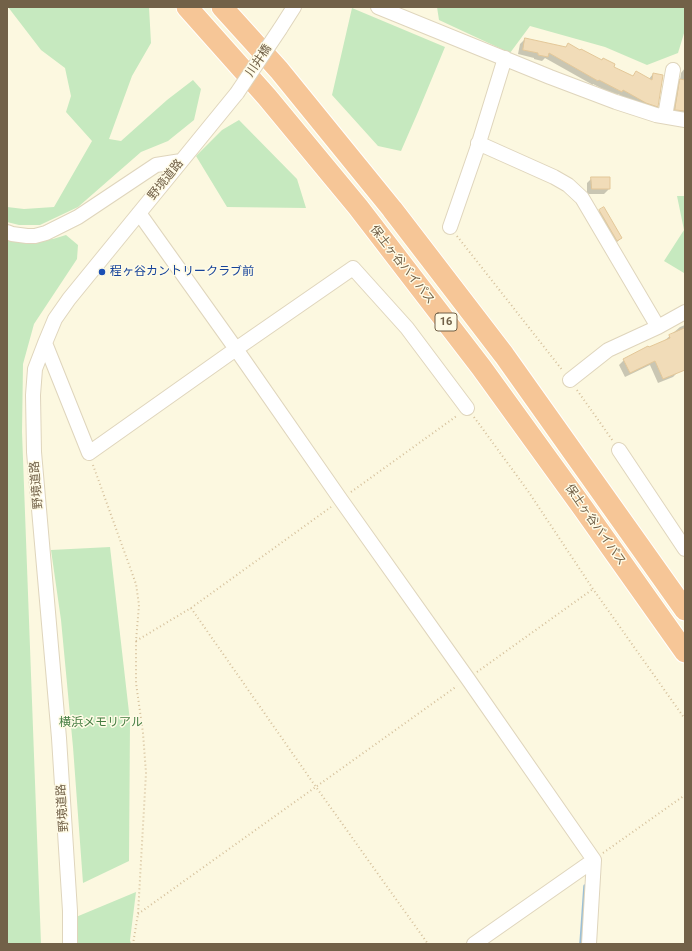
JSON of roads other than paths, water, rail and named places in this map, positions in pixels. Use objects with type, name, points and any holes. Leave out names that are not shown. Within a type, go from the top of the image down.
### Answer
[{"type":"highway","name":"保土ヶ谷バイパス","points":[[187,7],[267,96],[358,207],[481,367],[685,652]]},
{"type":"highway","name":"保土ヶ谷バイパス","points":[[222,7],[279,70],[392,209],[504,354],[685,610]]},
{"type":"street","name":"川井橋","points":[[237,92],[294,7]]},
{"type":"street","points":[[378,7],[616,102],[656,114],[685,120]]},
{"type":"street","points":[[450,227],[505,58]]},
{"type":"street","points":[[665,116],[673,70]]},
{"type":"street","name":"野境道路","points":[[70,944],[70,911],[59,738],[34,452],[33,395],[35,368],[55,320],[69,299],[237,92]]},
{"type":"street","points":[[478,143],[554,177],[568,185],[582,198],[658,327]]},
{"type":"street","points":[[7,232],[27,236],[35,236],[46,233],[78,217],[156,165],[181,161]]},
{"type":"street","points":[[139,213],[594,860],[589,944]]},
{"type":"street","points":[[45,343],[89,453],[354,268],[407,328],[467,408]]},
{"type":"street","points":[[570,380],[608,350],[658,327],[685,312]]},
{"type":"street","points":[[619,450],[685,549]]},
{"type":"street","points":[[474,944],[594,860]]},
{"type":"waterway","points":[[581,944],[585,886]]},
{"type":"place","name":"程ヶ谷カントリークラブ前","points":[[102,272]]},
{"type":"park label","name":"横浜メモリアル","points":[[101,723]]}]
